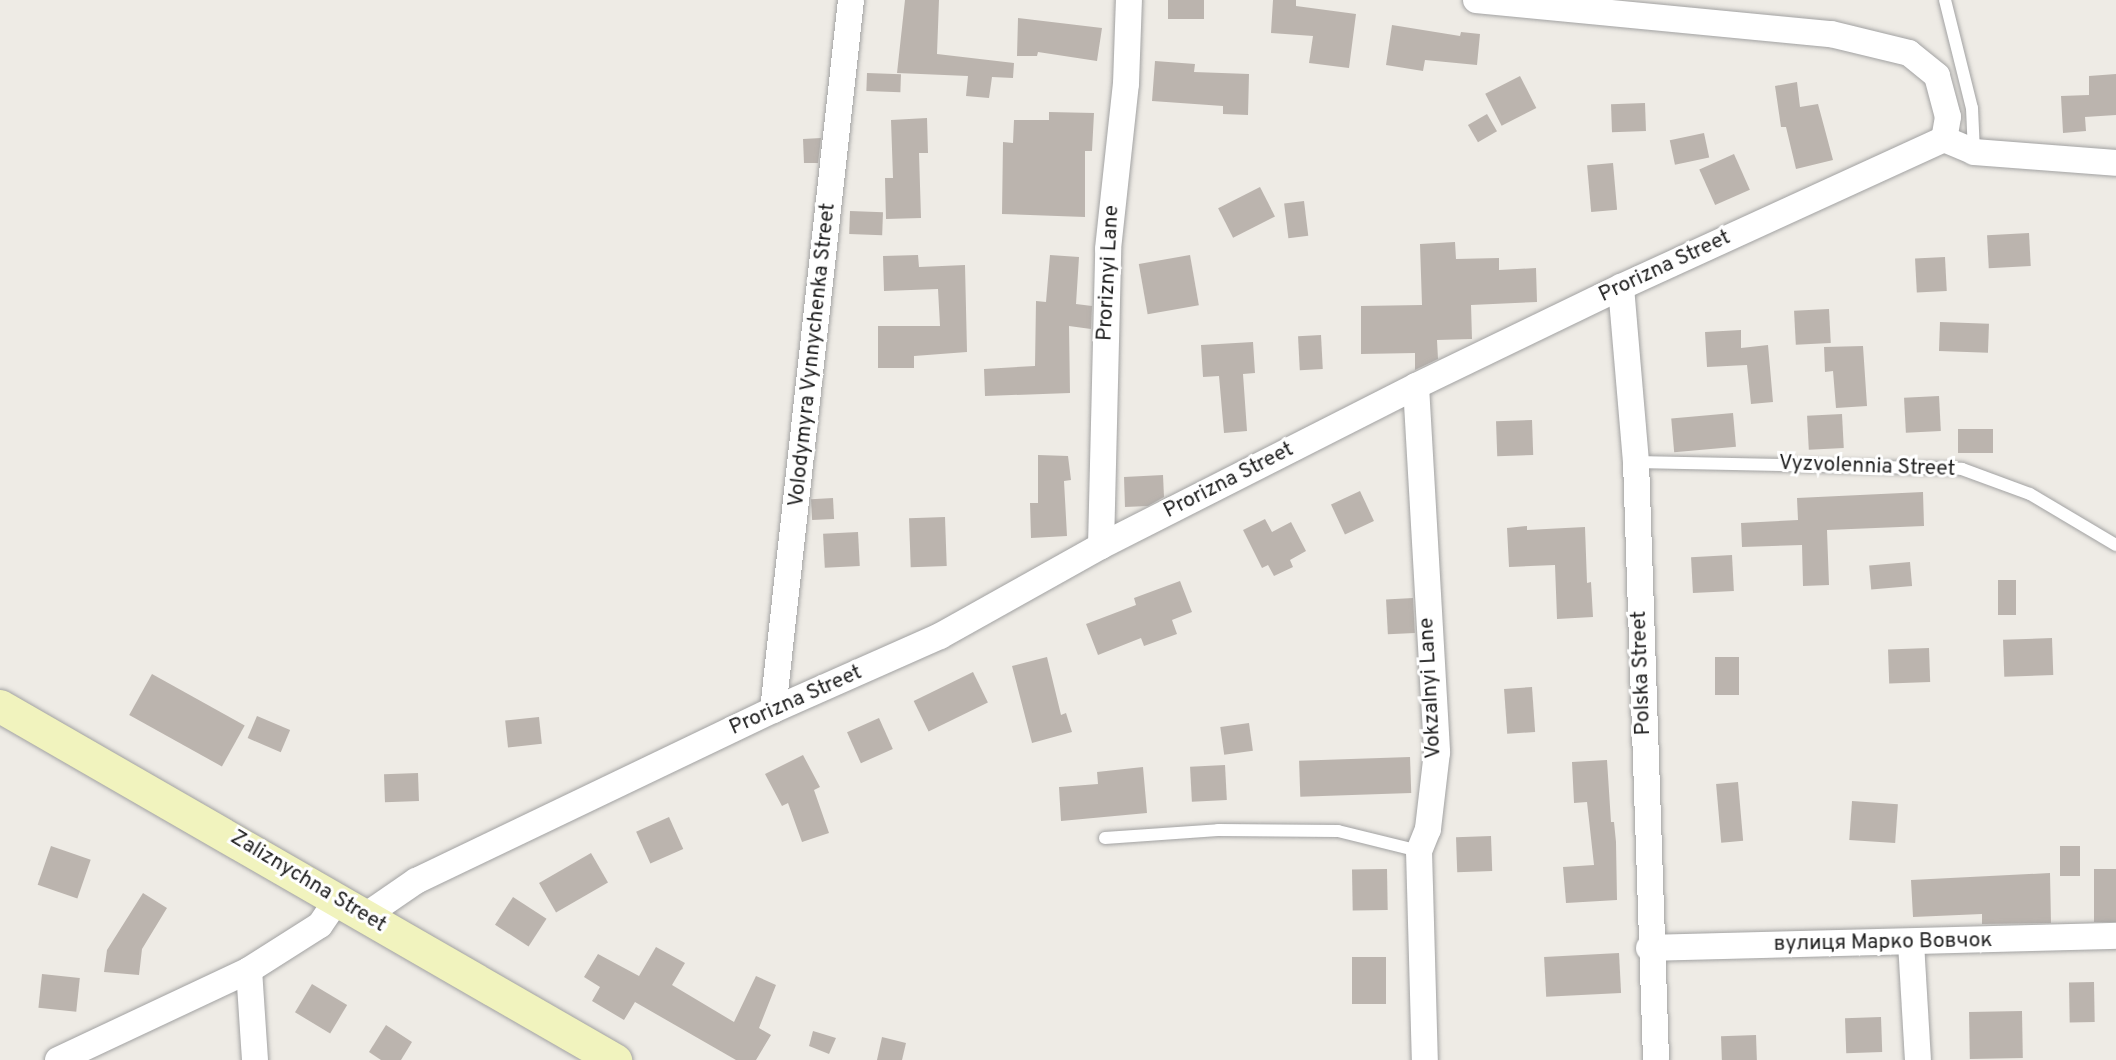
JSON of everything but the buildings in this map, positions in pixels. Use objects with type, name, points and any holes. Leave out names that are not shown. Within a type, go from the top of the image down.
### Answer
[{"type":"street","name":"Volodymyra Vynnychenka Street","points":[[773,710],[851,0]]},
{"type":"street","name":"Proriznyi Lane","points":[[1101,546],[1108,249],[1126,84],[1129,0]]},
{"type":"street","points":[[1476,0],[1831,34],[1909,53],[1937,76],[1948,117],[1944,139],[1974,152],[2116,163]]},
{"type":"street","name":"Prorizna Street","points":[[364,916],[416,881],[773,710],[940,636],[1101,546],[1416,386],[1621,287],[1944,139]]},
{"type":"street","name":"Polska Street","points":[[1621,287],[1636,462],[1649,948],[1656,1060]]},
{"type":"street","name":"Vokzalnyi Lane","points":[[1416,386],[1424,572],[1437,752],[1428,829],[1419,851],[1425,1060]]},
{"type":"street","name":"Zaliznychna Street","points":[[0,706],[615,1060]]},
{"type":"street","points":[[58,1060],[249,970],[320,925],[337,900]]},
{"type":"street","name":"вулиця Марко Вовчок","points":[[1649,948],[2116,936]]},
{"type":"street","points":[[1911,943],[1918,1060]]},
{"type":"street","points":[[249,970],[255,1060]]},
{"type":"lane","points":[[1945,0],[1972,108],[1974,152]]},
{"type":"lane","name":"Vyzvolennia Street","points":[[1636,462],[1962,469],[2030,494],[2116,544]]},
{"type":"lane","points":[[1105,838],[1218,830],[1338,831],[1419,851]]}]
